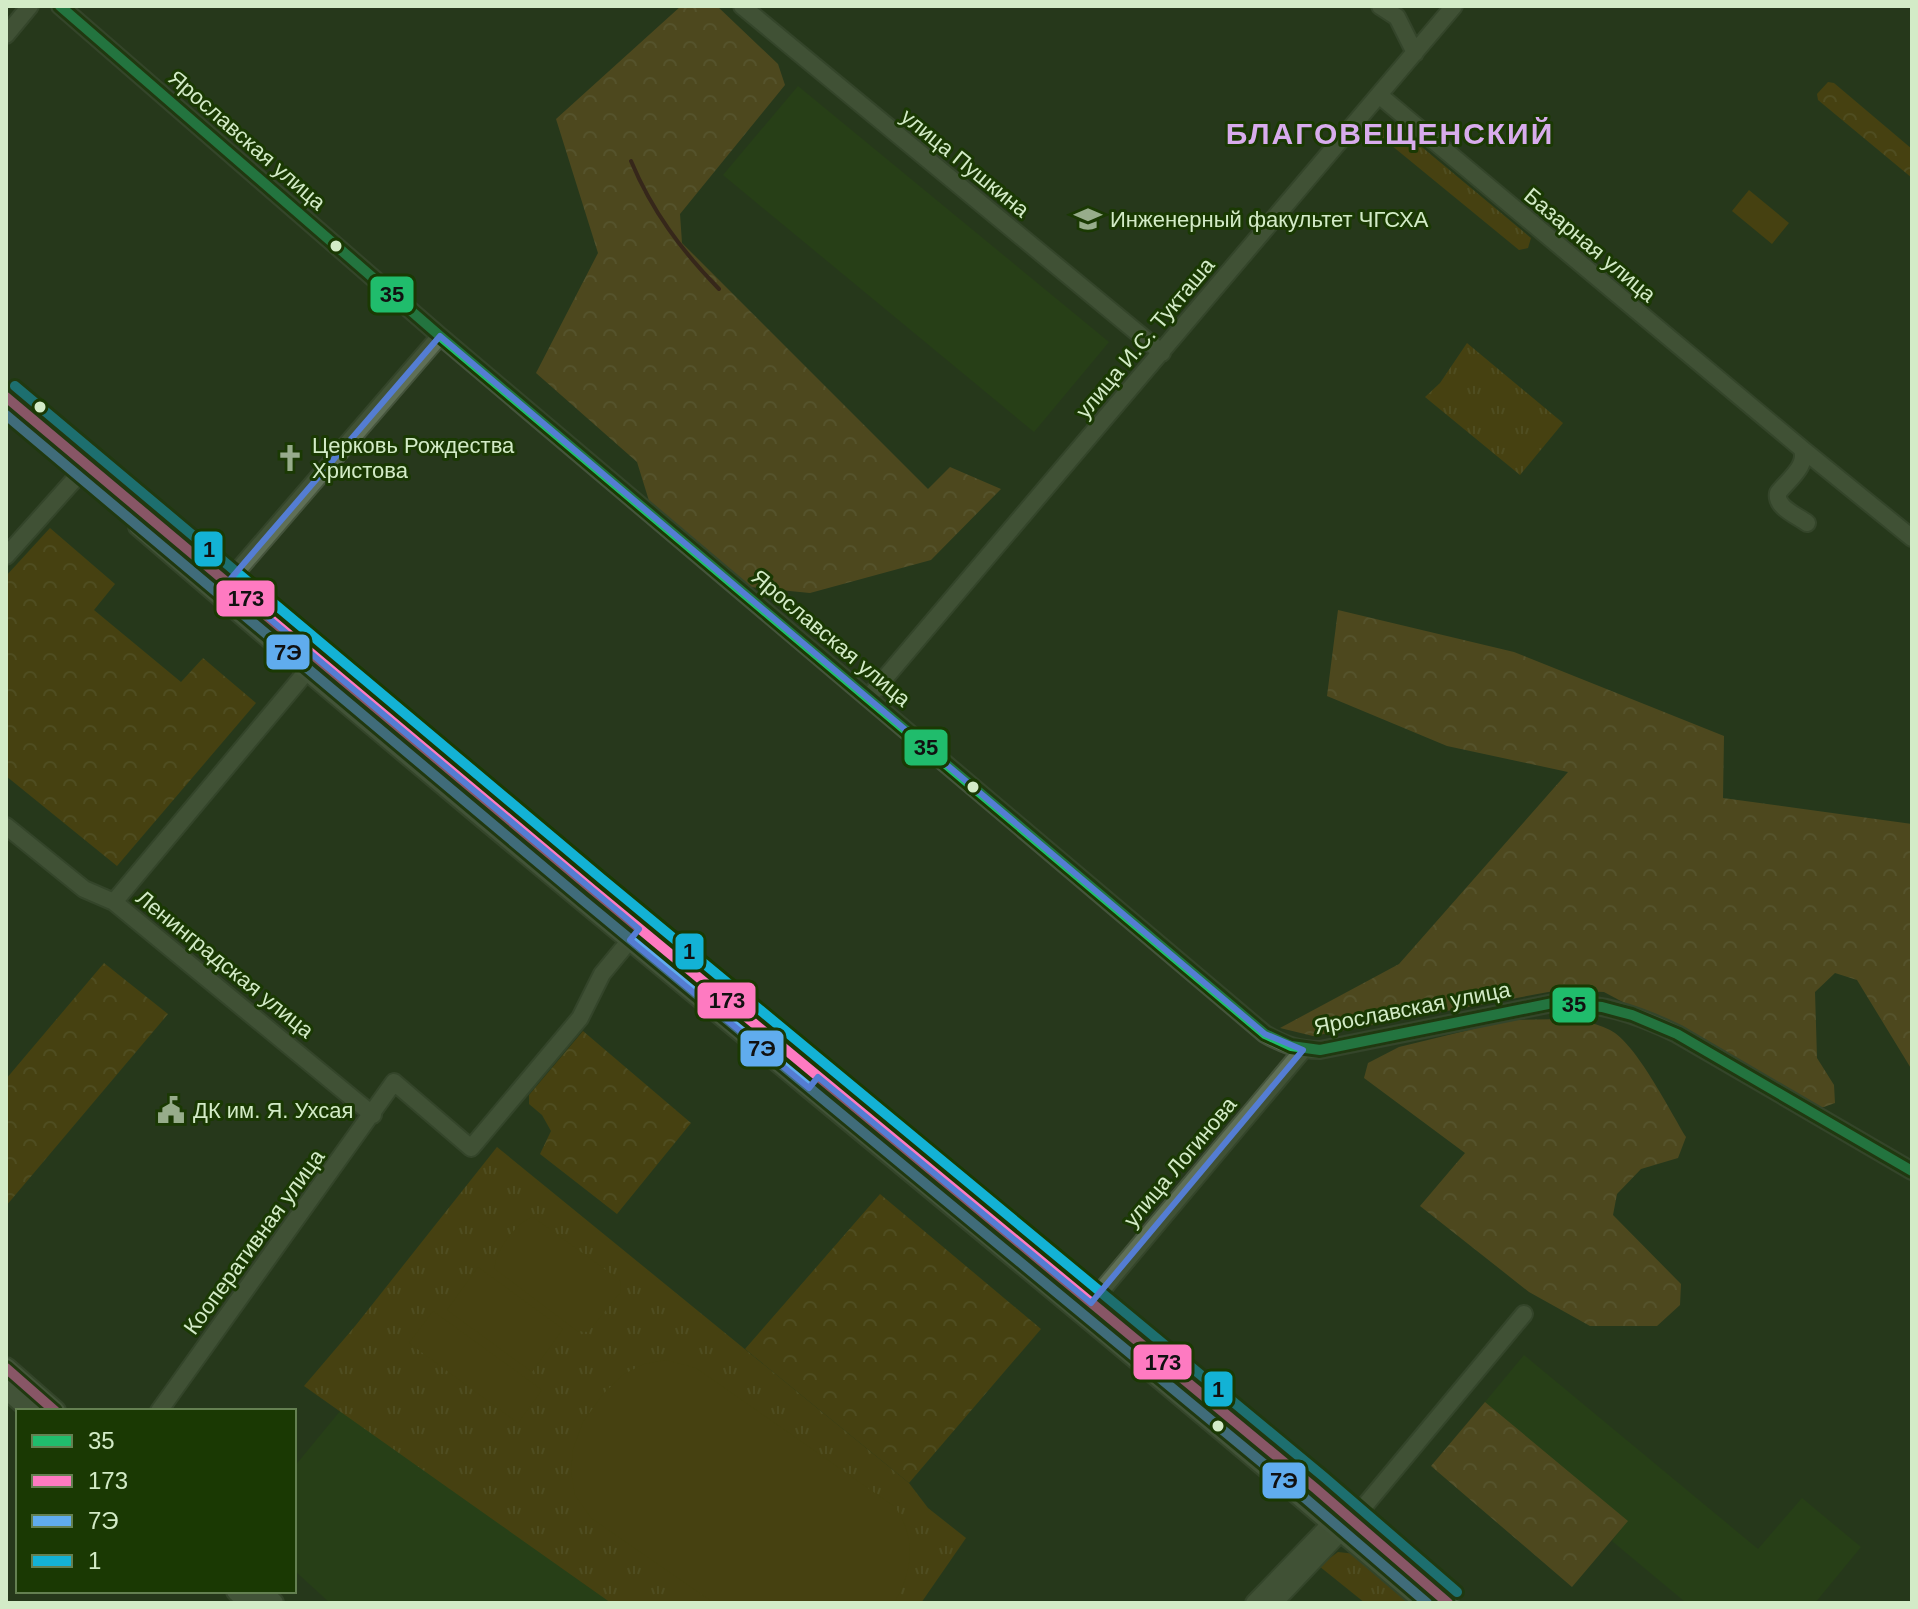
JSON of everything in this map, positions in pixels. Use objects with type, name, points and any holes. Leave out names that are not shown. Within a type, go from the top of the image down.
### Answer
[{"type":"main road","points":[[6,397],[85,468],[227,583],[635,934]]},
{"type":"main road","points":[[85,468],[103,495],[307,671],[635,934],[1087,1309],[1342,1525],[1426,1603]]},
{"type":"main road","points":[[6,1368],[53,1409]]},
{"type":"main road","points":[[6,1388],[30,1409]]},
{"type":"main road","points":[[1342,1525],[1448,1603]]},
{"type":"street","points":[[6,35],[30,6]]},
{"type":"street","name":"Ярославская улица","points":[[60,6],[440,336],[1265,1034],[1281,1044],[1303,1050],[1348,1046],[1553,1003],[1582,1002],[1608,1006],[1639,1015],[1677,1034],[1912,1171]]},
{"type":"street","points":[[1380,6],[1397,17],[1415,53]]},
{"type":"street","name":"улица И.С. Тукташа","points":[[868,698],[1454,6]]},
{"type":"street","name":"улица Пушкина","points":[[752,9],[1162,353]]},
{"type":"street","name":"Базарная улица","points":[[1379,95],[1912,538]]},
{"type":"street","points":[[227,583],[440,336]]},
{"type":"street","points":[[1801,448],[1805,454],[1803,462],[1776,498],[1778,503],[1807,523]]},
{"type":"street","points":[[6,556],[85,468]]},
{"type":"street","points":[[114,902],[307,671]]},
{"type":"street","name":"Ленинградская улица","points":[[6,826],[84,889],[114,902],[373,1115]]},
{"type":"street","name":"Кооперативная улица","points":[[160,1409],[394,1082],[471,1148],[580,1018],[602,974],[635,934]]},
{"type":"street","name":"улица Логинова","points":[[1087,1309],[1303,1050]]},
{"type":"street","points":[[1274,1603],[1524,1314]]},
{"type":"street","points":[[1254,1603],[1342,1525]]},
{"type":"highlighted area","points":[[440,336],[1265,1034],[1303,1050],[1091,1303],[818,1077],[809,1088],[630,940],[639,929],[227,583]]},
{"type":"shaded area","points":[[798,86],[1109,342],[1034,432],[723,175]]},
{"type":"shaded area","points":[[1524,1355],[1758,1549],[1802,1498],[1861,1547],[1815,1603],[1683,1603],[1612,1541],[1627,1521],[1485,1402]]},
{"type":"shaded area","points":[[341,1410],[611,1603],[330,1603],[296,1572],[296,1465]]},
{"type":"green space","points":[[681,6],[717,6],[778,64],[785,85],[680,214],[682,243],[928,489],[950,467],[1001,489],[931,560],[810,593],[750,587],[650,504],[637,462],[536,373],[598,253],[556,119]]},
{"type":"green space","points":[[1828,82],[1834,83],[1912,149],[1912,178],[1818,100],[1817,94]]},
{"type":"green space","points":[[1393,123],[1531,238],[1528,248],[1519,250],[1380,136],[1378,131],[1382,125]]},
{"type":"green space","points":[[1749,190],[1789,223],[1772,244],[1732,211]]},
{"type":"green space","points":[[1467,343],[1563,423],[1520,475],[1425,397],[1440,383]]},
{"type":"green space","points":[[50,528],[115,584],[94,610],[181,682],[203,658],[256,703],[117,866],[6,776],[6,576]]},
{"type":"green space","points":[[1338,610],[1514,652],[1724,736],[1723,798],[1912,824],[1912,1070],[1857,980],[1835,973],[1815,992],[1817,1058],[1834,1085],[1835,1103],[1821,1108],[1604,992],[1559,990],[1313,1036],[1280,1028],[1399,964],[1568,772],[1447,746],[1327,696]]},
{"type":"green space","points":[[104,963],[168,1014],[6,1206],[6,1079]]},
{"type":"green space","points":[[1510,1020],[1574,1020],[1610,1030],[1620,1037],[1641,1063],[1686,1137],[1678,1158],[1641,1169],[1617,1194],[1613,1215],[1681,1284],[1680,1305],[1657,1326],[1590,1326],[1529,1292],[1420,1206],[1465,1153],[1364,1078],[1368,1063],[1399,1047]]},
{"type":"green space","points":[[583,1031],[691,1123],[617,1214],[540,1154],[551,1131],[542,1115],[529,1104],[529,1095]]},
{"type":"green space","points":[[497,1147],[909,1483],[928,1508],[966,1538],[921,1603],[611,1603],[304,1386]]},
{"type":"green space","points":[[880,1194],[1041,1329],[909,1483],[745,1349]]},
{"type":"green space","points":[[533,1217],[621,1281],[620,1293],[588,1332],[577,1331],[495,1269],[495,1262],[508,1238],[520,1224]]},
{"type":"green space","points":[[478,1267],[563,1329],[532,1372],[447,1310]]},
{"type":"green space","points":[[433,1311],[542,1390],[518,1423],[409,1343]]},
{"type":"green space","points":[[666,1360],[696,1368],[895,1507],[907,1531],[910,1555],[905,1579],[894,1603],[714,1603],[591,1518],[575,1495],[571,1472],[573,1449],[583,1422],[603,1394],[624,1374],[644,1364]]},
{"type":"green space","points":[[1485,1402],[1628,1521],[1572,1587],[1431,1466]]},
{"type":"green space","points":[[1338,1552],[1356,1554],[1413,1603],[1365,1603],[1319,1566]]},
{"type":"waterway","points":[[631,161],[648,197],[669,229],[719,289]]},
{"type":"transit line","name":"35","points":[[60,6],[440,336],[1265,1034],[1291,1046],[1320,1050],[1553,1003],[1602,1007],[1632,1015],[1677,1034],[1912,1171]]},
{"type":"transit line","name":"1","points":[[15,386],[602,879],[1324,1477],[1457,1592]]},
{"type":"transit line","name":"173","points":[[6,397],[593,890],[1315,1488],[1448,1603]]},
{"type":"transit line","name":"7Э","points":[[6,415],[1427,1603]]},
{"type":"transit line","name":"173","points":[[6,1368],[53,1409]]},
{"type":"place","name":"Инженерный факультет ЧГСХА","points":[[1088,219]]},
{"type":"place","name":"Церковь Рождества Христова","points":[[290,458]]},
{"type":"place","name":"ДК им. Я. Ухсая","points":[[171,1110]]},
{"type":"district","name":"БЛАГОВЕЩЕНСКИЙ","points":[[1390,133]]}]
